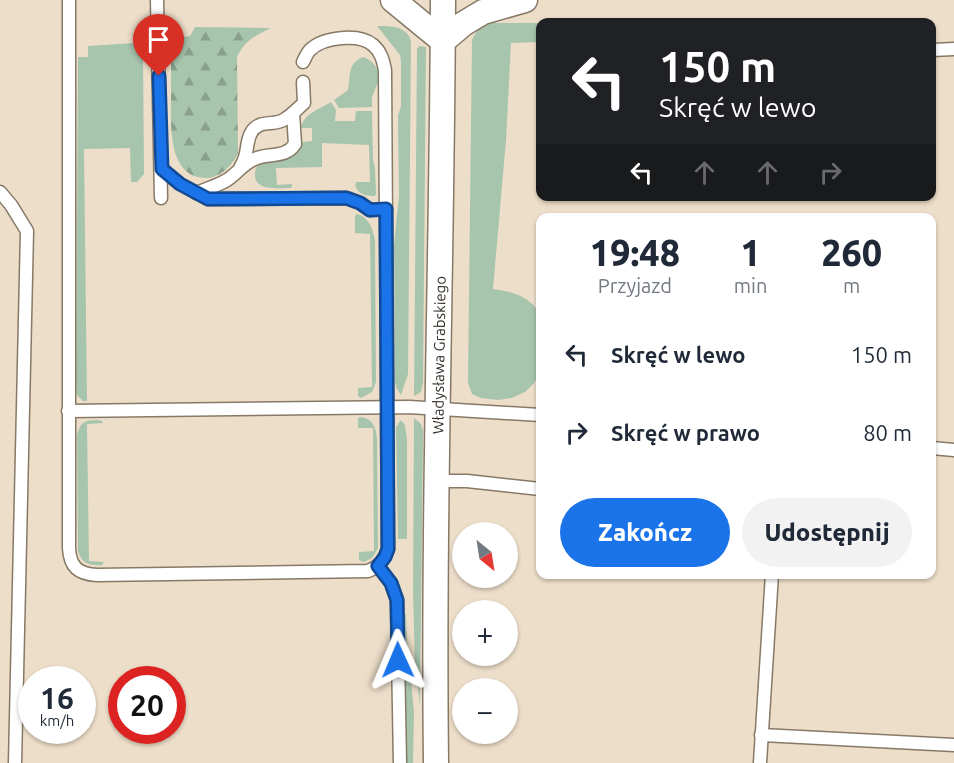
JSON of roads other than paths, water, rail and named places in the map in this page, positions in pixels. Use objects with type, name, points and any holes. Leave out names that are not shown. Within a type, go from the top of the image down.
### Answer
[{"type":"street","points":[[393,0],[443,41],[463,24],[483,12],[525,0]]},
{"type":"street","name":"Władysława Grabskiego","points":[[436,763],[443,0]]},
{"type":"lane","points":[[69,0],[69,558],[73,565],[83,573],[97,575],[368,571],[378,566],[385,557],[388,549],[385,70],[383,58],[374,46],[366,40],[354,38],[321,43],[311,49],[303,62]]},
{"type":"lane","points":[[157,0],[161,198]]},
{"type":"lane","points":[[936,50],[954,50]]},
{"type":"lane","points":[[237,172],[244,161],[251,133],[258,126],[266,123],[283,121],[304,103],[303,82]]},
{"type":"lane","points":[[196,193],[227,180],[246,163],[289,151],[295,144],[293,113]]},
{"type":"lane","points":[[162,169],[180,184],[208,199],[346,198],[370,210],[386,209]]},
{"type":"lane","points":[[0,192],[27,231],[15,763]]},
{"type":"lane","points":[[68,411],[387,407],[536,415]]},
{"type":"lane","points":[[936,448],[954,450]]},
{"type":"lane","points":[[437,481],[467,481],[536,489]]},
{"type":"lane","points":[[378,566],[391,583],[397,600],[400,763]]},
{"type":"lane","points":[[760,763],[772,579]]},
{"type":"lane","points":[[761,735],[954,745]]}]
